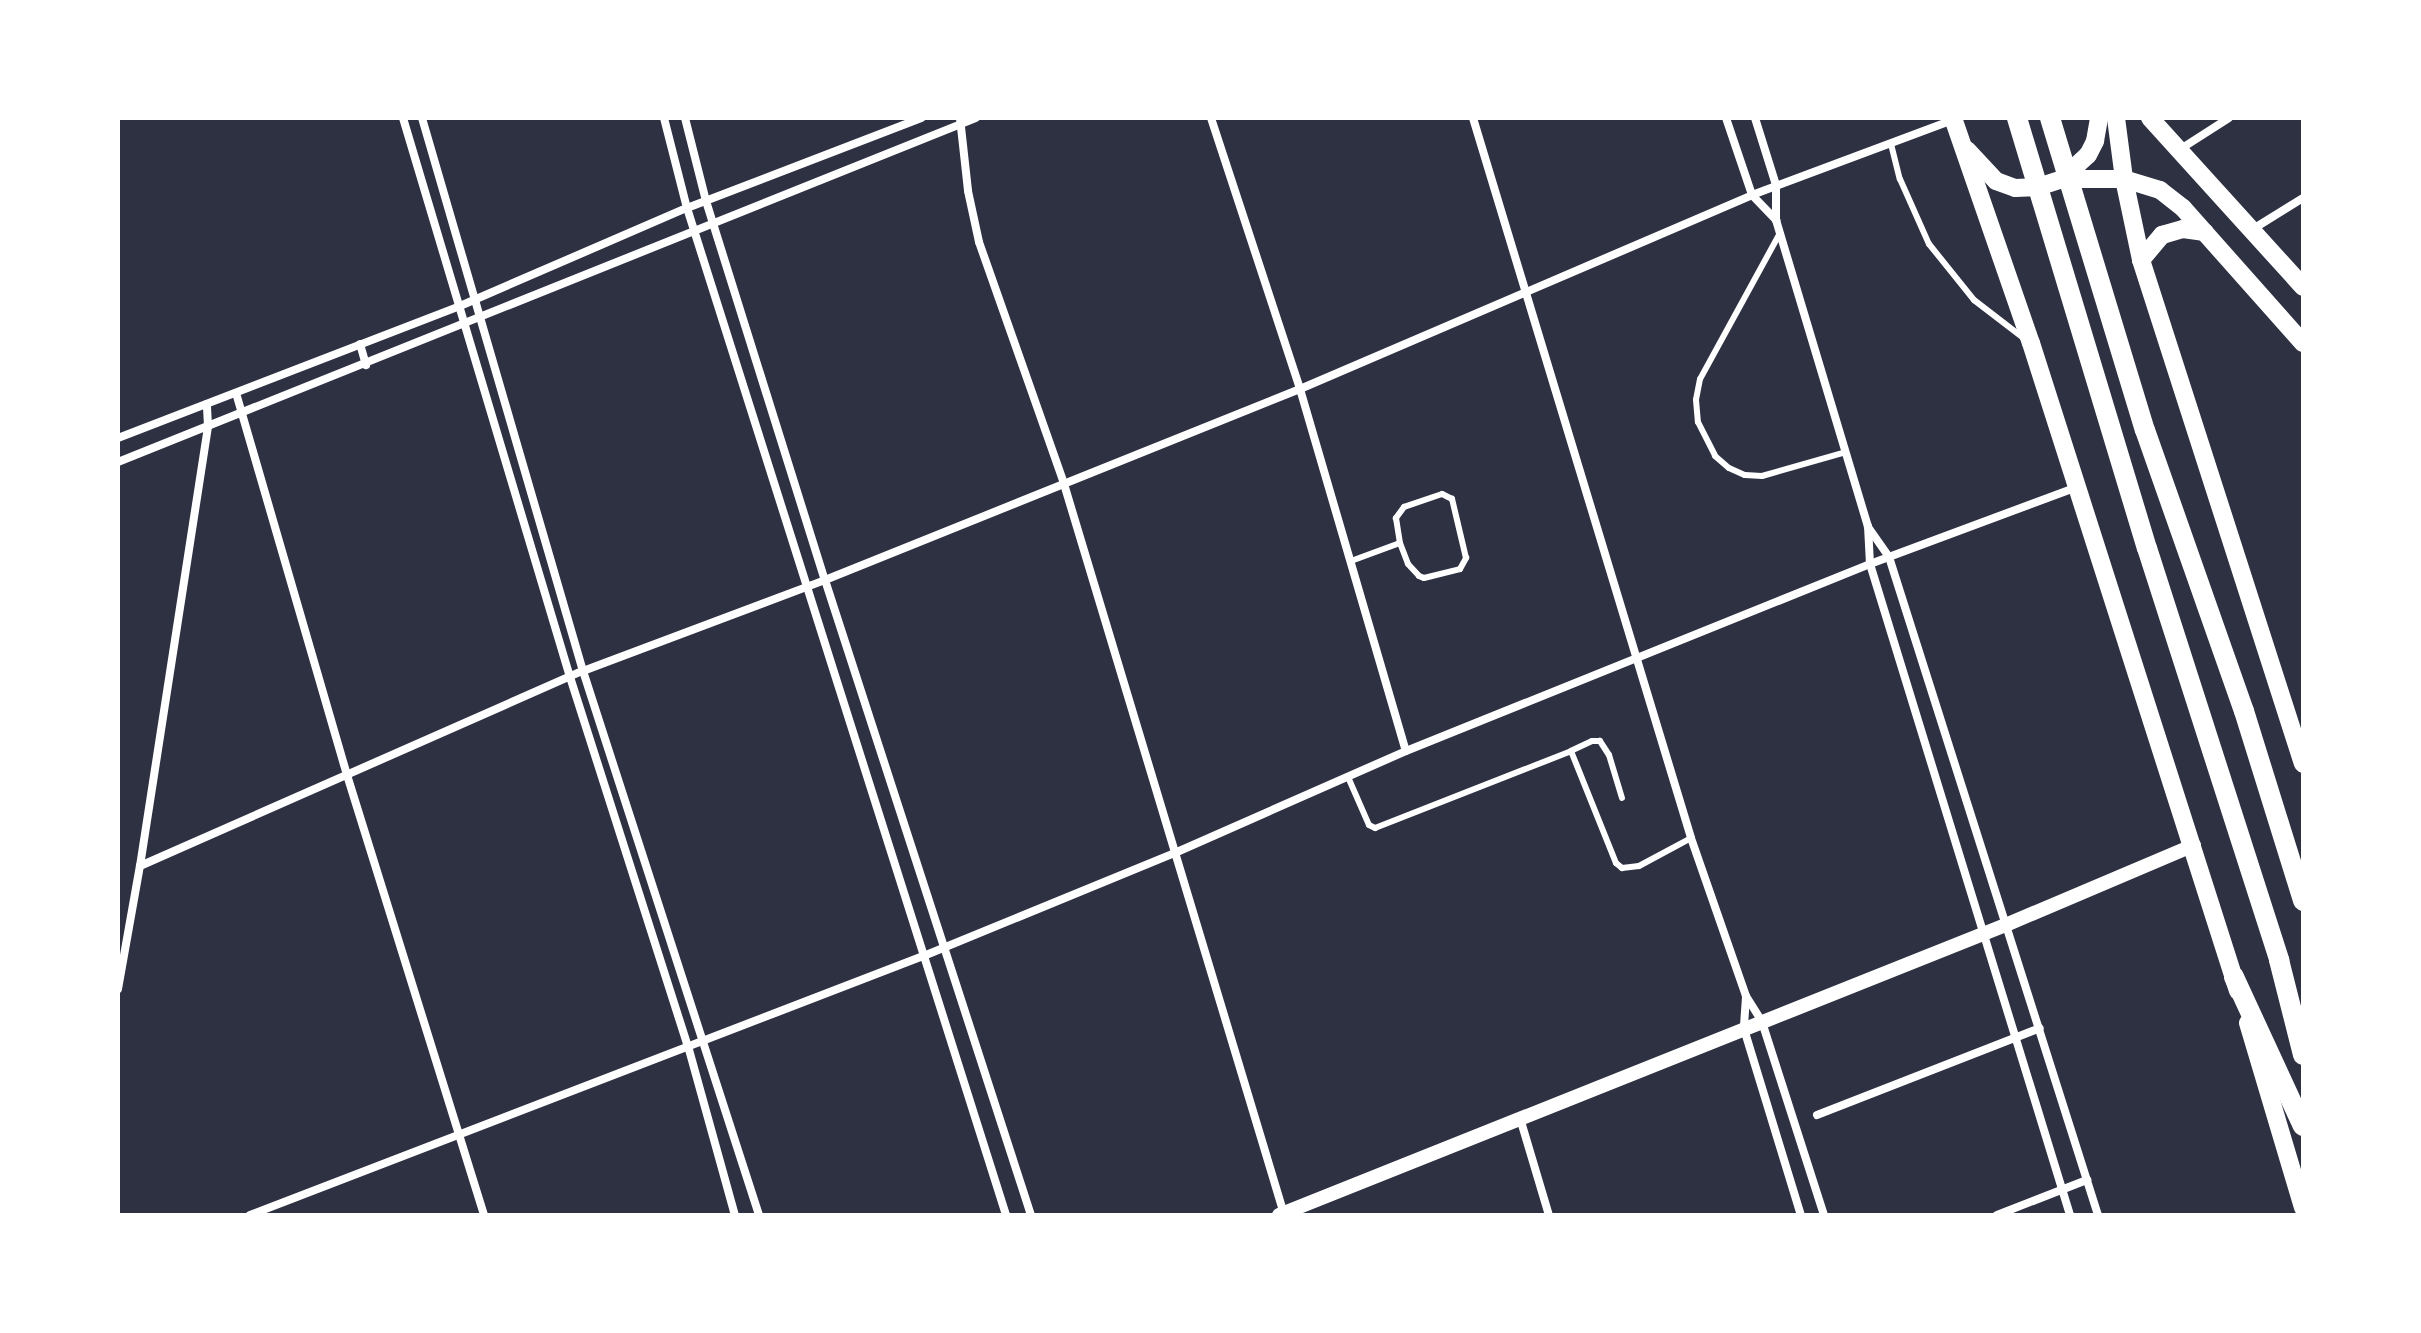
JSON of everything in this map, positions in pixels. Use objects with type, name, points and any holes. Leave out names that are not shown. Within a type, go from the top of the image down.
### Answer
[{"type":"highway","points":[[2017,118],[2147,548],[2279,960],[2303,1055]]},
{"type":"highway","points":[[2050,118],[2145,430],[2289,850],[2303,901]]},
{"type":"highway","points":[[2289,850],[2303,875]]},
{"type":"highway","points":[[2234,977],[2303,1126]]},
{"type":"main road","points":[[2062,179],[2093,148],[2099,118]]},
{"type":"main road","points":[[2116,118],[2124,179],[2141,260],[2303,764]]},
{"type":"main road","points":[[2150,118],[2303,287]]},
{"type":"main road","points":[[1953,119],[2031,343],[2194,845],[2303,1208]]},
{"type":"main road","points":[[1961,142],[1986,174],[2005,186],[2025,188],[2062,179],[2124,179],[2160,190],[2183,208],[2303,343]]},
{"type":"main road","points":[[2141,260],[2162,235],[2183,229],[2205,232]]},
{"type":"street","points":[[403,118],[570,677],[688,1046],[735,1215]]},
{"type":"street","points":[[422,118],[483,318],[583,671],[759,1215]]},
{"type":"street","points":[[664,118],[693,229],[809,586],[1006,1215]]},
{"type":"street","points":[[685,118],[706,201],[825,580],[1031,1215]]},
{"type":"street","points":[[118,438],[460,306],[687,208],[921,118]]},
{"type":"street","points":[[118,462],[465,326],[693,229],[961,121],[976,118]]},
{"type":"street","points":[[1211,118],[1300,389],[1406,751]]},
{"type":"street","points":[[1473,118],[1524,295],[1691,838],[1746,996],[1762,1022],[1824,1215]]},
{"type":"street","points":[[1726,118],[1752,195],[1776,220]]},
{"type":"street","points":[[1755,118],[1776,185],[1776,220],[1868,526],[1870,564],[2070,1215]]},
{"type":"street","points":[[2178,151],[2229,118]]},
{"type":"street","points":[[140,866],[583,671],[825,580],[1300,389],[1776,185],[1953,119]]},
{"type":"street","points":[[961,121],[968,191],[979,242],[1064,484],[1177,852],[1282,1214],[2008,924],[2194,845]]},
{"type":"street","points":[[2252,230],[2303,198]]},
{"type":"street","points":[[360,344],[366,365]]},
{"type":"street","points":[[236,393],[347,775],[484,1215]]},
{"type":"street","points":[[118,989],[208,426],[207,404]]},
{"type":"street","points":[[250,1215],[944,948],[1177,852],[1406,751],[1870,564],[2077,486]]},
{"type":"street","points":[[1868,526],[1889,557],[2098,1215]]},
{"type":"street","points":[[1746,996],[1744,1029],[1801,1215]]},
{"type":"street","points":[[1817,1115],[2040,1028]]},
{"type":"street","points":[[1520,1118],[1549,1215]]},
{"type":"street","points":[[1997,1215],[2087,1180]]},
{"type":"lane","points":[[1891,144],[1912,212],[1943,264],[1974,300],[2031,343]]},
{"type":"lane","points":[[1780,233],[1700,379],[1696,400],[1698,422],[1715,456],[1729,468],[1745,475],[1762,476],[1846,452]]},
{"type":"lane","points":[[1442,494],[1452,499],[1466,558],[1460,569],[1424,578],[1419,576],[1408,564],[1400,543],[1396,518],[1404,507],[1442,494]]},
{"type":"lane","points":[[1351,561],[1400,543]]},
{"type":"lane","points":[[1348,777],[1369,825],[1375,828],[1592,741],[1600,741],[1609,755],[1622,798]]},
{"type":"lane","points":[[1571,751],[1616,863],[1622,868],[1639,866],[1691,838]]}]
